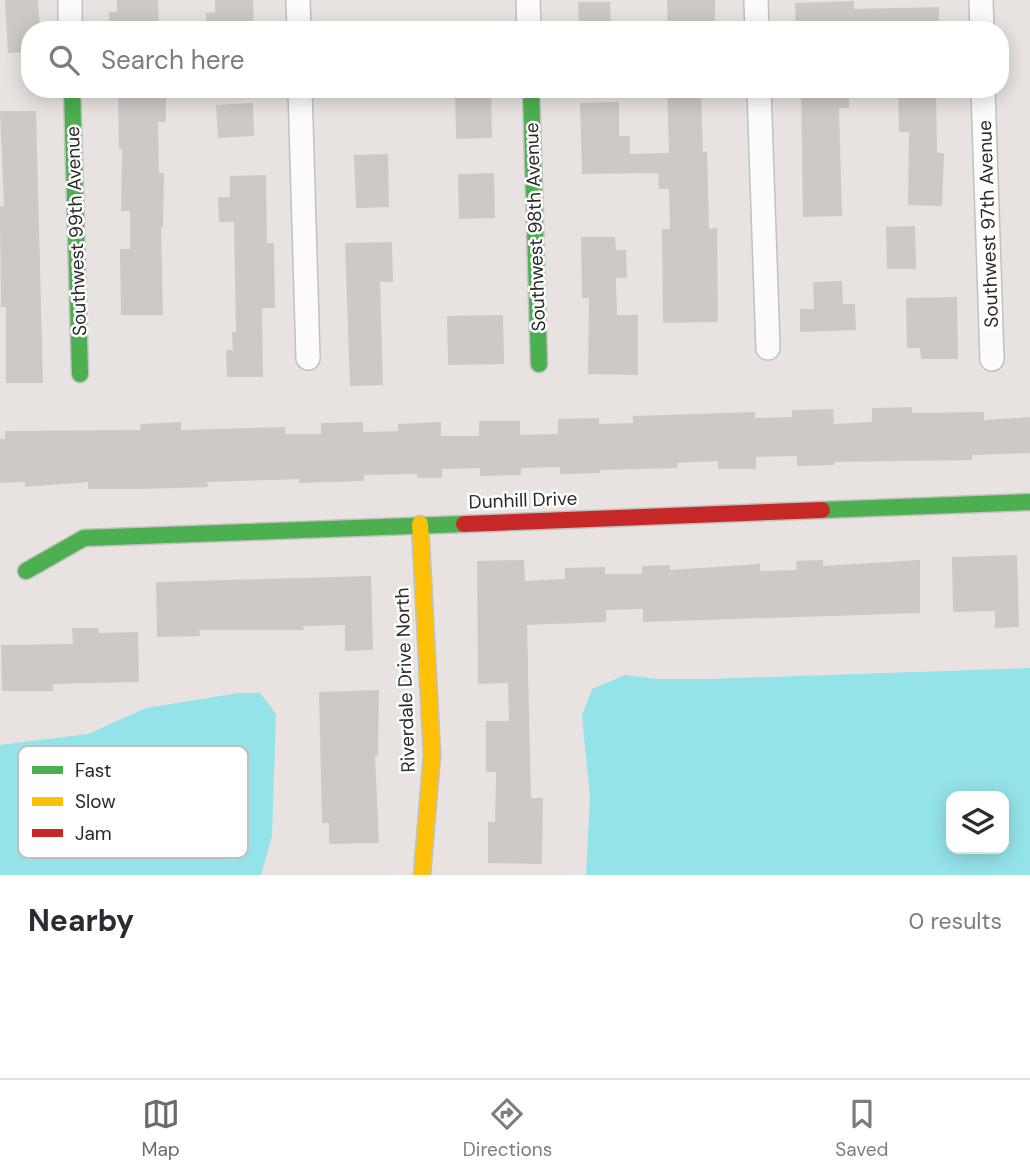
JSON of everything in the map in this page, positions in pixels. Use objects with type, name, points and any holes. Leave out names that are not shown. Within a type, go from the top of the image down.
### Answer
[{"type":"street","points":[[69,0],[70,21]]},
{"type":"street","points":[[298,0],[299,21]]},
{"type":"street","points":[[528,0],[529,21]]},
{"type":"street","points":[[757,0],[757,21]]},
{"type":"street","points":[[981,0],[982,21]]},
{"type":"street","name":"Southwest 99th Avenue","points":[[72,98],[80,374]]},
{"type":"street","points":[[300,98],[308,358]]},
{"type":"street","name":"Southwest 98th Avenue","points":[[531,98],[539,364]]},
{"type":"street","points":[[759,98],[768,348]]},
{"type":"street","name":"Southwest 97th Avenue","points":[[984,98],[992,359]]},
{"type":"street","name":"Dunhill Drive","points":[[26,571],[84,538],[1030,502]]},
{"type":"street","name":"Riverdale Drive North","points":[[420,524],[432,755],[422,875]]},
{"type":"water","points":[[1030,668],[1030,875],[586,875],[590,798],[582,716],[592,689],[625,675],[656,679]]},
{"type":"water","points":[[239,693],[260,693],[276,714],[272,836],[261,875],[0,875],[0,745],[88,734],[146,708]]},
{"type":"building","points":[[5,0],[38,0],[39,21],[21,21],[21,52],[8,53]]},
{"type":"building","points":[[117,0],[158,0],[159,21],[109,21],[109,12],[117,12]]},
{"type":"building","points":[[215,0],[253,0],[254,21],[206,21],[206,13],[215,12]]},
{"type":"building","points":[[667,0],[715,0],[715,21],[668,21]]},
{"type":"building","points":[[854,1],[854,9],[939,7],[939,21],[796,21],[795,3]]},
{"type":"building","points":[[578,2],[610,2],[611,21],[579,21]]},
{"type":"building","points":[[118,98],[166,98],[166,122],[158,122],[159,173],[164,173],[161,227],[163,315],[121,315],[120,249],[130,249],[130,211],[121,211],[122,149],[119,149]]},
{"type":"building","points":[[455,98],[491,98],[492,138],[456,139]]},
{"type":"building","points":[[667,98],[701,98],[703,152],[707,151],[709,229],[717,228],[718,322],[663,323],[662,229],[670,229],[669,189],[659,189],[658,173],[582,174],[580,103],[619,102],[619,136],[630,136],[630,154],[669,153]]},
{"type":"building","points":[[801,98],[849,98],[849,108],[839,108],[842,216],[803,217]]},
{"type":"building","points":[[898,98],[936,98],[937,153],[944,153],[942,206],[908,205],[909,132],[899,132]]},
{"type":"building","points":[[253,103],[254,136],[218,138],[216,105]]},
{"type":"building","points":[[0,111],[36,111],[43,383],[6,383],[6,307],[1,307],[0,206],[4,206]]},
{"type":"building","points":[[388,154],[389,207],[356,208],[354,155]]},
{"type":"building","points":[[494,173],[495,218],[459,219],[458,174]]},
{"type":"building","points":[[266,175],[267,243],[274,243],[275,308],[262,308],[263,377],[227,377],[226,350],[233,350],[232,332],[236,332],[234,222],[219,222],[218,197],[230,197],[230,176]]},
{"type":"building","points":[[915,226],[916,269],[887,269],[886,227]]},
{"type":"building","points":[[581,237],[615,237],[616,250],[626,250],[627,278],[616,278],[617,315],[638,315],[638,375],[588,374],[589,298],[582,298]]},
{"type":"building","points":[[392,242],[393,282],[380,282],[383,385],[350,386],[345,243]]},
{"type":"building","points":[[842,281],[843,304],[855,304],[856,330],[800,332],[800,309],[814,309],[813,282]]},
{"type":"building","points":[[957,297],[958,359],[921,359],[920,348],[907,348],[906,298]]},
{"type":"building","points":[[503,315],[504,364],[448,365],[447,316]]},
{"type":"building","points":[[912,407],[912,413],[984,412],[984,420],[1030,417],[1030,453],[972,455],[972,460],[834,462],[834,465],[797,466],[797,456],[756,457],[756,469],[718,469],[718,461],[677,463],[678,468],[600,470],[600,473],[560,474],[560,467],[521,468],[521,475],[480,476],[480,468],[442,469],[442,478],[417,478],[417,474],[364,475],[364,481],[299,483],[299,479],[207,482],[208,487],[142,489],[88,489],[88,482],[25,487],[25,482],[0,483],[0,439],[5,439],[5,431],[141,430],[140,424],[181,422],[181,430],[285,427],[285,434],[321,434],[321,423],[363,422],[363,432],[398,431],[398,424],[441,422],[441,436],[479,436],[479,421],[520,421],[520,435],[558,434],[558,419],[599,418],[599,424],[633,423],[633,416],[755,412],[755,418],[792,417],[792,410],[833,409],[834,424],[872,422],[872,408]]},
{"type":"building","points":[[1017,555],[1019,627],[995,628],[995,611],[953,612],[952,557]]},
{"type":"building","points":[[524,560],[525,581],[565,579],[565,568],[605,567],[605,574],[642,574],[642,566],[670,565],[670,570],[760,564],[760,571],[797,570],[796,561],[823,560],[823,566],[920,560],[920,613],[643,622],[643,609],[606,610],[606,622],[527,625],[531,798],[543,798],[542,864],[488,863],[488,822],[495,822],[496,772],[486,772],[486,721],[509,721],[508,683],[478,684],[477,561]]},
{"type":"building","points":[[371,576],[373,650],[345,651],[345,625],[303,626],[304,630],[199,630],[200,636],[157,637],[156,582]]},
{"type":"building","points":[[72,628],[98,628],[99,633],[138,632],[139,682],[53,684],[53,691],[2,691],[1,645],[73,644]]},
{"type":"building","points":[[379,690],[378,756],[375,756],[379,843],[329,844],[329,823],[322,823],[319,692]]},
{"type":"traffic: fast","points":[[72,98],[80,374]]},
{"type":"traffic: fast","points":[[531,98],[539,364]]},
{"type":"traffic: fast","points":[[822,510],[1030,502]]},
{"type":"traffic: fast","points":[[26,571],[84,538],[464,524]]},
{"type":"traffic: slow","points":[[420,524],[432,755],[422,875]]},
{"type":"traffic: jam","points":[[464,524],[822,510]]}]
